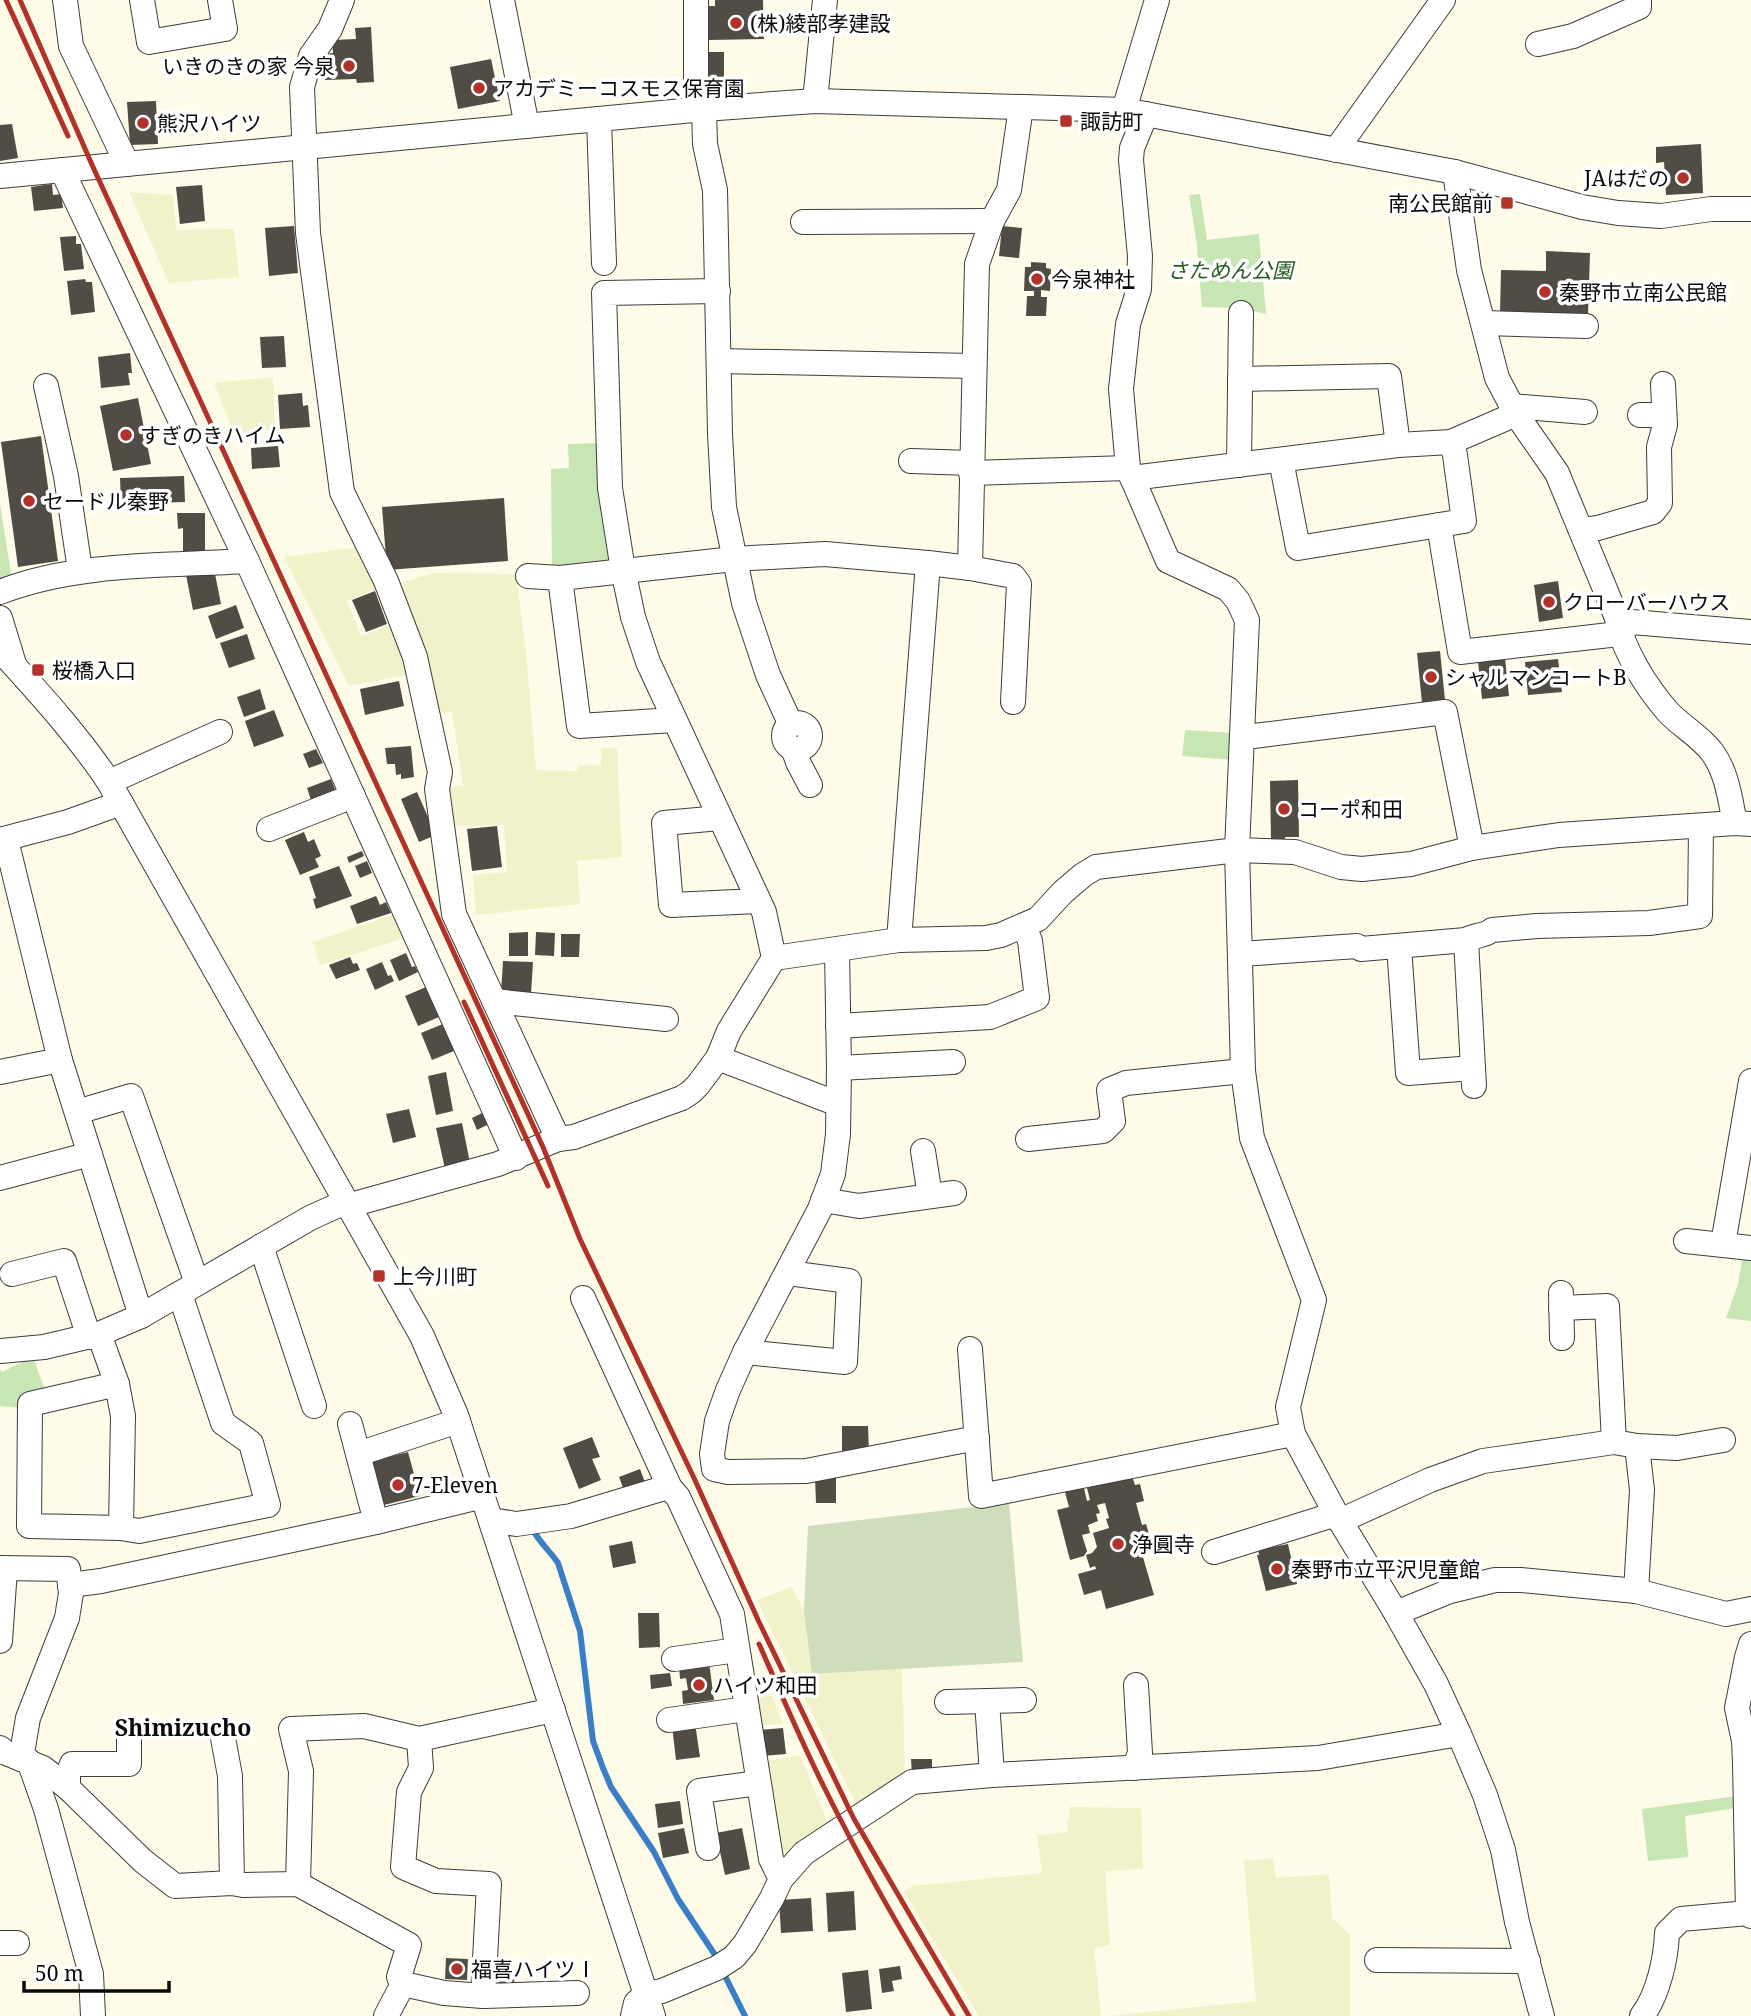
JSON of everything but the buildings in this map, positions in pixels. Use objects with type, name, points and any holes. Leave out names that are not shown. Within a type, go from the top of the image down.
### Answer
[{"type":"street","points":[[65,0],[71,46],[127,164]]},
{"type":"street","points":[[142,0],[149,41],[225,29],[220,0]]},
{"type":"street","points":[[342,0],[330,29],[311,56],[302,87],[308,233],[342,492],[386,581],[415,657],[440,772],[437,789],[454,914],[558,1139]]},
{"type":"street","points":[[502,0],[527,125]]},
{"type":"street","points":[[696,0],[700,109],[715,190],[724,507],[744,603],[759,652],[792,736],[798,762],[810,785]]},
{"type":"street","points":[[815,102],[825,0]]},
{"type":"street","points":[[1157,0],[1135,112],[1130,160],[1140,256],[1139,289],[1128,324],[1121,389],[1130,473],[1168,561],[1228,589],[1238,601],[1247,620],[1237,850],[1243,1071],[1252,1138],[1314,1300],[1288,1407],[1293,1434],[1338,1518],[1436,1685],[1459,1734],[1485,1795],[1503,1850],[1517,1922],[1542,2016]]},
{"type":"street","points":[[1336,150],[1443,0]]},
{"type":"street","points":[[1538,44],[1573,36],[1639,7],[1639,0]]},
{"type":"street","points":[[0,176],[599,118],[815,102],[1135,112],[1455,172],[1581,207],[1618,213],[1661,216],[1711,209],[1751,209]]},
{"type":"street","points":[[970,568],[977,264],[992,221],[1009,190],[1021,107]]},
{"type":"street","points":[[599,118],[604,263]]},
{"type":"street","points":[[62,170],[247,561],[516,1157]]},
{"type":"street","points":[[774,958],[899,940],[986,938],[1001,935],[1038,919],[1063,892],[1096,867],[1237,850],[1295,852],[1340,867],[1362,869],[1411,864],[1472,848],[1559,835],[1743,824],[1712,752],[1668,712],[1644,681],[1619,632],[1617,618],[1557,473],[1514,410],[1497,378],[1469,270],[1455,172]]},
{"type":"street","points":[[803,222],[992,221]]},
{"type":"street","points":[[0,1351],[44,1347],[94,1336],[141,1316],[310,1218],[346,1204],[498,1164],[558,1139],[574,1137],[682,1098],[698,1085],[719,1058],[729,1031],[774,958],[767,924],[758,901],[648,662],[633,617],[610,488],[604,293],[718,290]]},
{"type":"street","points":[[1240,465],[1241,313]]},
{"type":"street","points":[[1484,323],[1586,326]]},
{"type":"street","points":[[719,361],[974,366]]},
{"type":"street","points":[[1240,379],[1389,376],[1398,445]]},
{"type":"street","points":[[1582,530],[1653,513],[1660,503],[1659,447],[1665,425],[1652,415],[1663,384]]},
{"type":"street","points":[[46,386],[66,477],[80,570]]},
{"type":"street","points":[[911,461],[971,468],[1130,473],[1240,465],[1398,445],[1451,442],[1514,410],[1585,412]]},
{"type":"street","points":[[1281,460],[1298,548],[1464,521],[1451,442]]},
{"type":"street","points":[[1438,525],[1460,652],[1610,635],[1632,622],[1751,632]]},
{"type":"street","points":[[528,576],[560,578],[734,559],[825,554],[929,563],[1013,576],[1019,584],[1013,702]]},
{"type":"street","points":[[0,592],[80,570],[247,561]]},
{"type":"street","points":[[899,940],[929,563]]},
{"type":"street","points":[[560,578],[579,726],[674,720]]},
{"type":"street","points":[[0,618],[7,658],[58,714],[90,753],[109,782],[422,1336],[458,1421],[650,2005]]},
{"type":"street","points":[[1254,736],[1445,712],[1472,848]]},
{"type":"street","points":[[109,782],[220,732]]},
{"type":"street","points":[[269,829],[353,796]]},
{"type":"street","points":[[121,803],[68,822],[3,840],[60,1060],[141,1316]]},
{"type":"street","points":[[720,818],[664,823],[671,905],[758,901]]},
{"type":"street","points":[[1241,954],[1356,946],[1361,949],[1399,946],[1466,940],[1492,930],[1649,923],[1700,916],[1701,827]]},
{"type":"street","points":[[838,1026],[990,1017],[1042,996],[1024,926]]},
{"type":"street","points":[[1399,946],[1408,1073],[1474,1077],[1466,940]]},
{"type":"street","points":[[837,950],[838,1133],[833,1174],[823,1200],[728,1390],[717,1421],[712,1454],[714,1469],[728,1472],[806,1471],[977,1438]]},
{"type":"street","points":[[494,1001],[666,1019]]},
{"type":"street","points":[[719,1058],[838,1104]]},
{"type":"street","points":[[0,1072],[60,1060]]},
{"type":"street","points":[[839,1069],[953,1062]]},
{"type":"street","points":[[1028,1139],[1103,1131],[1113,1121],[1109,1090],[1126,1083],[1243,1071]]},
{"type":"street","points":[[1723,1244],[1751,1082]]},
{"type":"street","points":[[76,1112],[131,1096],[189,1288],[223,1423],[251,1443],[268,1505],[139,1531],[121,1528],[29,1526],[30,1404],[117,1384]]},
{"type":"street","points":[[823,1200],[859,1206],[942,1194],[923,1151]]},
{"type":"street","points":[[0,1178],[90,1154]]},
{"type":"street","points":[[1686,1241],[1751,1248]]},
{"type":"street","points":[[261,1246],[314,1406]]},
{"type":"street","points":[[12,1274],[64,1261],[94,1336],[117,1384],[123,1416],[121,1528]]},
{"type":"street","points":[[745,1352],[845,1362],[849,1281],[788,1272]]},
{"type":"street","points":[[583,1298],[670,1488],[678,1497],[732,1614],[771,1859],[780,1879]]},
{"type":"street","points":[[1562,1338],[1561,1300],[1607,1306],[1625,1444],[1642,1490],[1636,1591]]},
{"type":"street","points":[[970,1349],[981,1496],[1293,1434]]},
{"type":"street","points":[[358,1454],[458,1421]]},
{"type":"street","points":[[350,1424],[376,1522]]},
{"type":"street","points":[[1214,1552],[1338,1518],[1483,1461],[1625,1444],[1677,1448],[1723,1440]]},
{"type":"street","points":[[491,1520],[516,1524],[571,1516],[670,1488]]},
{"type":"street","points":[[70,1585],[101,1581],[376,1522],[483,1496]]},
{"type":"street","points":[[0,1641],[2,1568],[68,1569],[71,1593],[67,1618],[28,1718],[17,1756],[46,1809],[91,1974],[93,2016]]},
{"type":"street","points":[[1396,1613],[1450,1591],[1495,1580],[1636,1591],[1726,1614],[1751,1609]]},
{"type":"street","points":[[1642,2016],[1650,2006],[1666,1954],[1667,1933],[1681,1919],[1749,1914],[1744,1741],[1737,1708],[1751,1644]]},
{"type":"street","points":[[674,1659],[737,1650]]},
{"type":"street","points":[[1134,1768],[1140,1753],[1136,1685]]},
{"type":"street","points":[[947,1702],[1024,1700]]},
{"type":"street","points":[[988,1701],[992,1775]]},
{"type":"street","points":[[669,1720],[746,1709]]},
{"type":"street","points":[[298,1884],[301,1771],[291,1729],[364,1726],[419,1739],[553,1710]]},
{"type":"street","points":[[650,2005],[662,1991],[717,1968],[734,1957],[745,1944],[780,1879],[804,1853],[912,1782],[992,1775],[1318,1758],[1459,1734]]},
{"type":"street","points":[[68,1788],[68,1774],[72,1764],[128,1764],[129,1738]]},
{"type":"street","points":[[223,1738],[230,1776],[232,1883]]},
{"type":"street","points":[[419,1739],[421,1768],[409,1792],[403,1867],[436,1881],[489,1884],[483,1996]]},
{"type":"street","points":[[17,1756],[43,1768],[68,1788],[143,1861],[174,1886],[298,1884],[409,1945],[399,1977],[403,1984],[444,1993],[483,1996],[577,1993]]},
{"type":"street","points":[[708,1848],[699,1791],[758,1783]]},
{"type":"street","points":[[1377,1960],[1528,1961]]},
{"type":"street","points":[[386,2016],[403,1984]]},
{"type":"street","points":[[633,2016],[636,2003],[650,2005]]},
{"type":"green space","points":[[129,192],[173,195],[176,230],[234,229],[239,277],[169,283]]},
{"type":"green space","name":"さためん公園","points":[[1200,194],[1207,240],[1259,234],[1266,314],[1239,308],[1202,307],[1189,195]]},
{"type":"green space","points":[[273,377],[275,430],[234,434],[214,383]]},
{"type":"green space","points":[[600,443],[613,559],[606,568],[552,572],[551,469],[569,468],[568,444]]},
{"type":"green space","points":[[0,504],[12,579],[0,584]]},
{"type":"green space","points":[[361,547],[381,587],[347,601],[361,636],[396,622],[413,674],[349,686],[284,557]]},
{"type":"green space","points":[[434,573],[516,574],[536,770],[579,771],[579,765],[601,766],[601,748],[617,748],[622,857],[577,861],[580,904],[476,915],[473,875],[507,872],[504,825],[449,826],[447,786],[463,786],[452,712],[433,713],[397,584]]},
{"type":"green space","points":[[1185,730],[1235,733],[1234,760],[1182,756]]},
{"type":"green space","points":[[396,914],[404,938],[320,965],[313,942]]},
{"type":"green space","points":[[1743,1254],[1751,1256],[1751,1321],[1726,1318],[1738,1284]]},
{"type":"green space","points":[[33,1357],[46,1393],[23,1408],[0,1406],[0,1369],[2,1372]]},
{"type":"green space","points":[[1009,1503],[1023,1662],[812,1674],[804,1611],[808,1526]]},
{"type":"green space","points":[[792,1587],[804,1611],[812,1674],[902,1669],[905,1777],[857,1806],[757,1600]]},
{"type":"green space","points":[[771,1694],[783,1724],[757,1726],[753,1698]]},
{"type":"green space","points":[[800,1755],[828,1823],[809,1833],[784,1861],[777,1861],[763,1762]]},
{"type":"green space","points":[[1737,1796],[1736,1808],[1685,1816],[1688,1857],[1648,1861],[1642,1809]]},
{"type":"green space","points":[[1069,1807],[1141,1808],[1143,1869],[1105,1871],[1110,1945],[1094,1948],[1101,2016],[979,2016],[904,1892],[912,1886],[1042,1873],[1037,1835],[1068,1832],[1066,1820],[1070,1819]]},
{"type":"green space","points":[[1273,1858],[1276,1878],[1329,1874],[1332,1918],[1350,1935],[1350,2016],[1108,2016],[1256,2001],[1244,1861]]},
{"type":"waterway","points":[[533,1530],[558,1563],[580,1631],[593,1741],[611,1787],[654,1852],[678,1899],[717,1958]]},
{"type":"waterway","points":[[723,1972],[745,2016]]},
{"type":"railway","points":[[6,0],[68,136]]},
{"type":"railway","points":[[20,0],[93,167],[543,1147],[580,1239],[759,1622],[854,1819],[969,2016]]},
{"type":"railway","points":[[464,1002],[548,1186]]},
{"type":"railway","points":[[759,1644],[806,1750],[853,1844],[901,1931],[953,2016]]},
{"type":"place","name":"(株)綾部孝建設","points":[[736,23]]},
{"type":"place","name":"いきのきの家 今泉","points":[[349,66]]},
{"type":"place","name":"アカデミーコスモス保育園","points":[[479,88]]},
{"type":"place","name":"諏訪町","points":[[1066,121]]},
{"type":"place","name":"熊沢ハイツ","points":[[143,123]]},
{"type":"place","name":"JAはだの","points":[[1683,178]]},
{"type":"place","name":"南公民館前","points":[[1507,203]]},
{"type":"place","name":"今泉神社","points":[[1037,279]]},
{"type":"place","name":"秦野市立南公民館","points":[[1545,292]]},
{"type":"place","name":"すぎのきハイム","points":[[126,435]]},
{"type":"place","name":"セードル秦野","points":[[29,501]]},
{"type":"place","name":"クローバーハウス","points":[[1549,602]]},
{"type":"place","name":"桜橋入口","points":[[38,670]]},
{"type":"place","name":"シャルマンコートB","points":[[1431,677]]},
{"type":"place","name":"コーポ和田","points":[[1284,809]]},
{"type":"place","name":"上今川町","points":[[379,1276]]},
{"type":"place","name":"7-Eleven","points":[[398,1485]]},
{"type":"place","name":"浄圓寺","points":[[1118,1544]]},
{"type":"place","name":"秦野市立平沢児童館","points":[[1277,1569]]},
{"type":"place","name":"ハイツ和田","points":[[699,1685]]},
{"type":"place","name":"福喜ハイツⅠ","points":[[457,1969]]},
{"type":"district","name":"Shimizucho","points":[[183,1727]]}]
